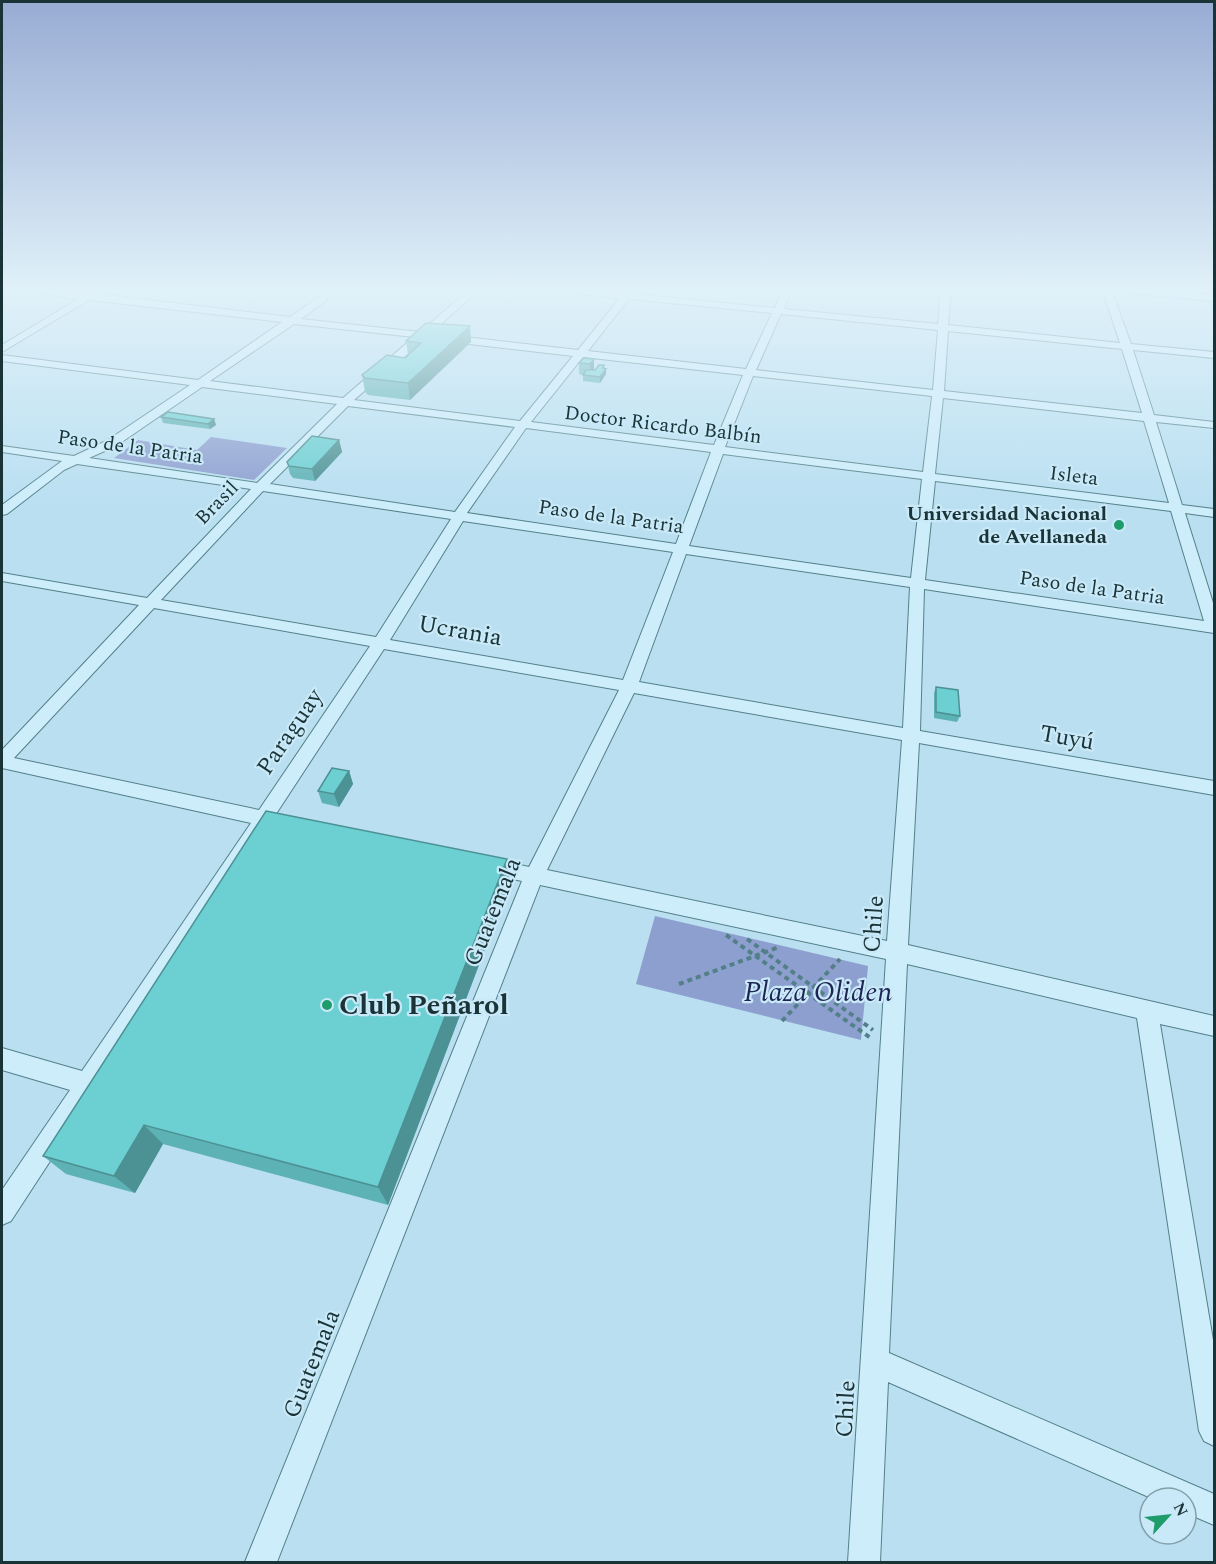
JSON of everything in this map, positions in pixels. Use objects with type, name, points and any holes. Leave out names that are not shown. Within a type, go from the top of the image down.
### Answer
[{"type":"street","name":"Doctor Ricardo Balbín","points":[[32,362],[928,478]]},
{"type":"street","points":[[2,511],[51,473],[111,443],[233,362]]},
{"type":"street","name":"Brasil","points":[[2,761],[260,487],[345,403],[391,362]]},
{"type":"street","name":"Paraguay","points":[[2,1212],[261,818],[381,642],[459,516],[522,426],[574,362]]},
{"type":"street","points":[[670,362],[1215,425]]},
{"type":"street","name":"Guatemala","points":[[261,1563],[534,876],[629,686],[718,450],[754,362]]},
{"type":"street","name":"Chile","points":[[864,1563],[891,1048],[911,735],[917,584],[941,362]]},
{"type":"street","points":[[1131,362],[1214,627]]},
{"type":"street","name":"Paso de la Patria","points":[[2,449],[1214,627]]},
{"type":"street","name":"Isleta","points":[[928,478],[1215,513]]},
{"type":"street","name":"Ucrania","points":[[2,577],[911,735]]},
{"type":"street","name":"Tuyú","points":[[911,735],[1215,788]]},
{"type":"street","points":[[2,761],[307,828]]},
{"type":"street","points":[[466,861],[714,922],[815,933],[1215,1026]]},
{"type":"street","points":[[1147,1012],[1215,1431]]},
{"type":"street","points":[[2,1059],[86,1083]]},
{"type":"street","points":[[874,1361],[1215,1510]]},
{"type":"path","points":[[714,922],[765,952],[891,1048]]},
{"type":"path","points":[[714,922],[755,956],[891,1048]]},
{"type":"path","points":[[680,984],[815,933]]},
{"type":"path","points":[[782,1021],[855,942]]},
{"type":"green space","points":[[211,437],[287,448],[254,480],[114,458],[138,440],[197,450]]},
{"type":"green space","name":"Plaza Oliden","points":[[655,916],[868,966],[861,1040],[636,984]]},
{"type":"building","points":[[378,362],[431,362],[408,383],[365,378],[362,375]]},
{"type":"building","points":[[599,365],[604,365],[603,368],[606,369],[600,377],[583,375],[586,370],[595,370]]},
{"type":"building","points":[[168,412],[214,419],[208,424],[161,417]]},
{"type":"building","points":[[312,436],[339,440],[312,469],[289,466],[287,462]]},
{"type":"building","points":[[936,687],[958,690],[960,716],[936,712]]},
{"type":"building","points":[[332,768],[349,771],[334,794],[318,791]]},
{"type":"building","name":"Club Peñarol","points":[[266,811],[507,859],[378,1187],[144,1125],[114,1176],[43,1156]]},
{"type":"place","name":"Universidad Nacional de Avellaneda","points":[[1119,525]]},
{"type":"place","name":"Club Peñarol","points":[[327,1005]]}]
